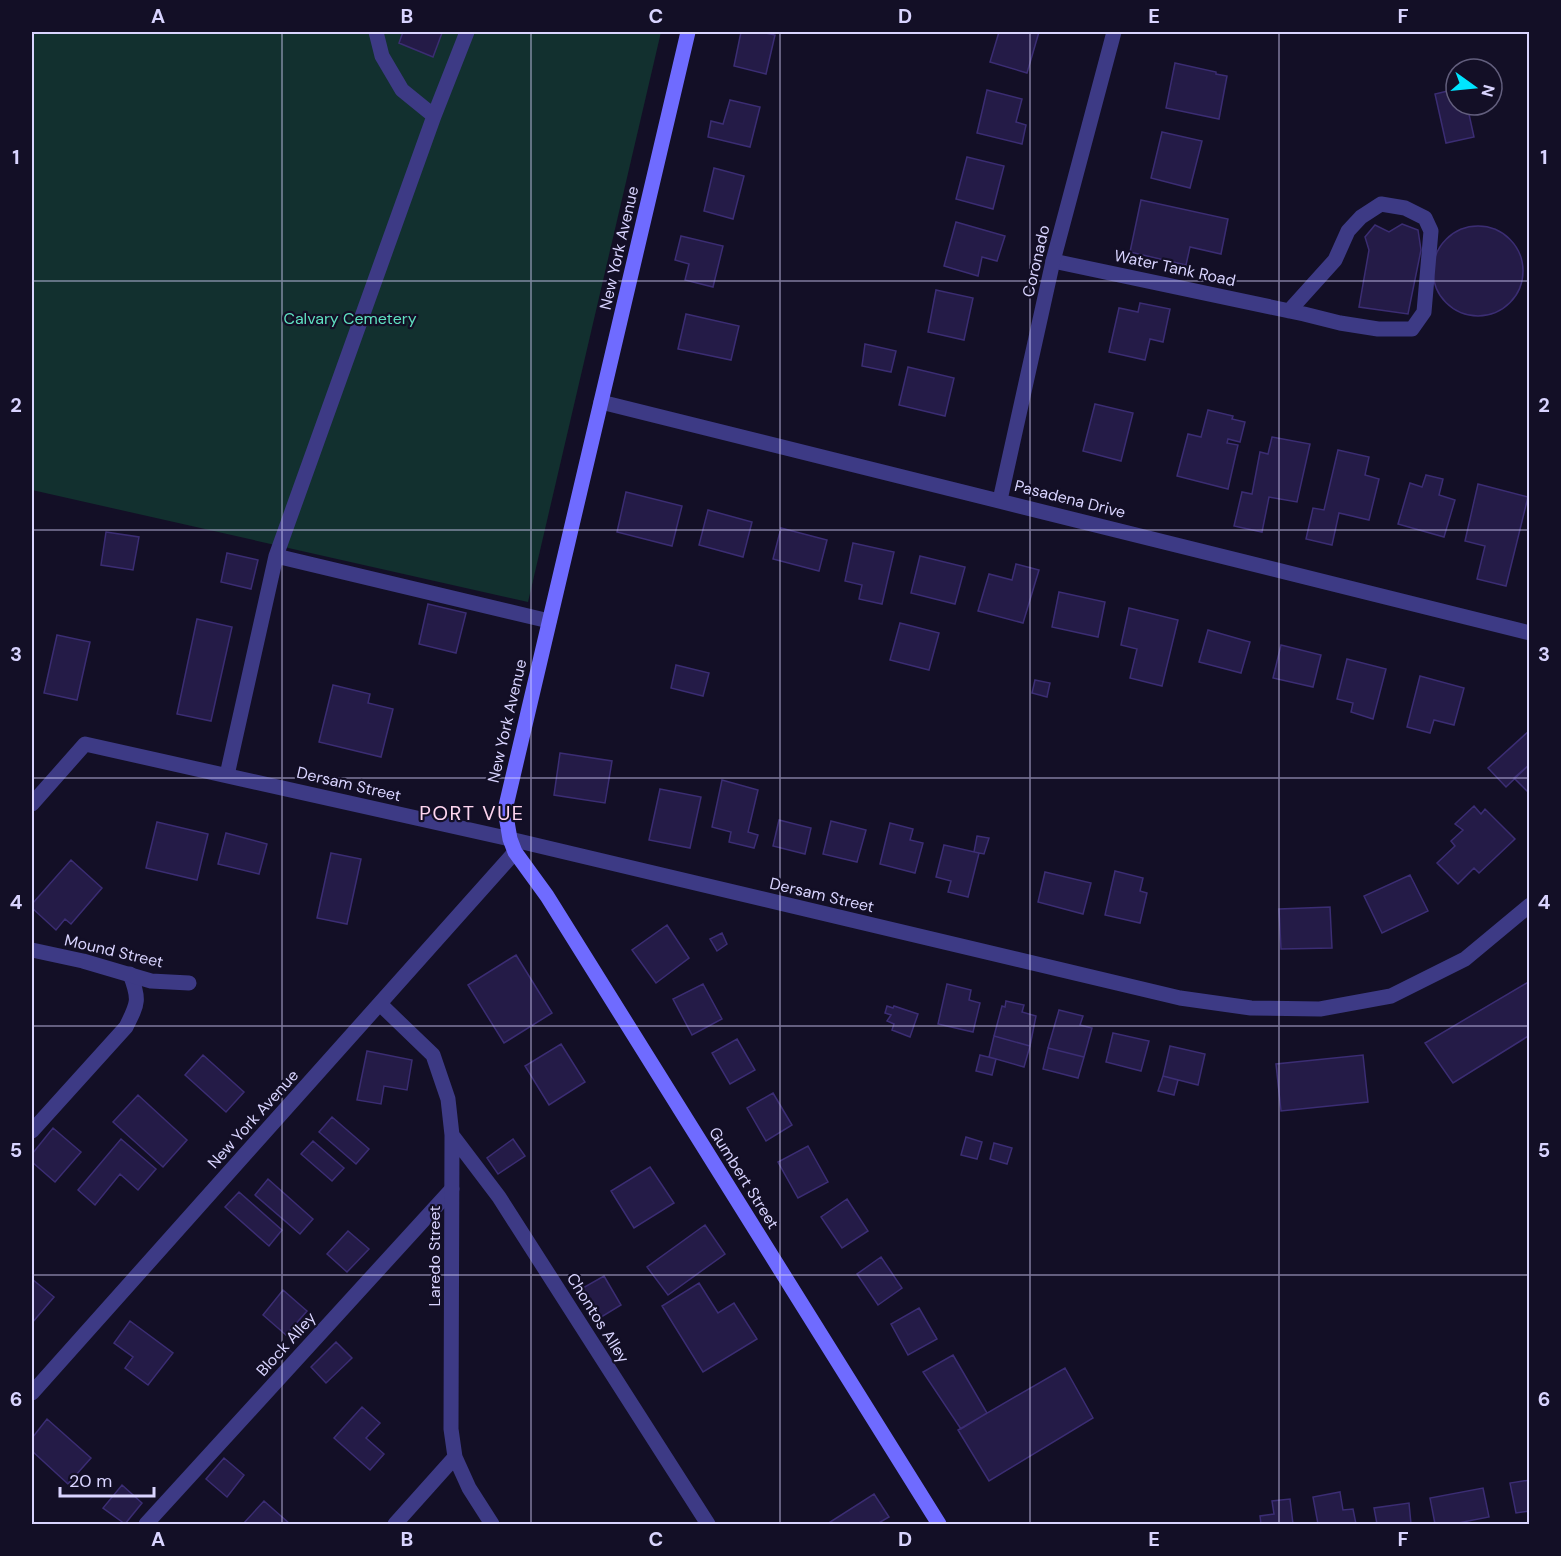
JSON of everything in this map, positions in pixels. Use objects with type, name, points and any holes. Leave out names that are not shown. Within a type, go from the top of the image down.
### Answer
[{"type":"street","points":[[376,32],[382,56],[402,90],[434,116]]},
{"type":"street","points":[[227,775],[276,556],[434,116],[467,32]]},
{"type":"street","name":"New York Avenue","points":[[32,1393],[380,1004],[512,846],[504,810],[688,32]]},
{"type":"street","name":"Coronado","points":[[1000,500],[1053,261],[1114,32]]},
{"type":"street","name":"Water Tank Road","points":[[1053,261],[1289,310],[1340,323],[1378,329],[1412,329],[1424,312],[1431,231],[1425,218],[1405,208],[1381,204],[1361,217],[1348,231],[1335,260],[1289,310]]},
{"type":"street","name":"Pasadena Drive","points":[[601,402],[1530,633]]},
{"type":"street","points":[[276,556],[549,621]]},
{"type":"street","name":"Dersam Street","points":[[32,804],[85,744],[227,775],[512,846],[1180,998],[1251,1008],[1320,1009],[1391,996],[1465,959],[1530,905]]},
{"type":"street","name":"Gumbert Street","points":[[512,846],[547,896],[939,1524]]},
{"type":"street","name":"Mound Street","points":[[32,950],[84,961],[152,981],[189,983]]},
{"type":"street","points":[[32,1131],[126,1027],[135,1009],[138,995],[130,974]]},
{"type":"street","name":"Laredo Street","points":[[380,1004],[433,1055],[448,1099],[452,1135],[452,1429],[455,1457],[469,1488],[492,1524]]},
{"type":"street","name":"Chontos Alley","points":[[452,1135],[499,1197],[708,1524]]},
{"type":"street","name":"Block Alley","points":[[146,1524],[452,1189]]},
{"type":"street","points":[[394,1524],[455,1457]]},
{"type":"green space","name":"Calvary Cemetery","points":[[32,32],[661,32],[528,602],[32,490]]},
{"type":"building","points":[[403,32],[442,33],[433,57],[399,43]]},
{"type":"building","points":[[741,32],[775,35],[766,74],[734,66]]},
{"type":"building","points":[[999,32],[1039,32],[1027,73],[990,62]]},
{"type":"building","points":[[1175,63],[1227,76],[1219,119],[1166,108]]},
{"type":"building","points":[[987,90],[1022,99],[1016,122],[1026,125],[1022,144],[977,133]]},
{"type":"building","points":[[1444,92],[1444,117],[1470,117],[1474,137],[1446,143],[1435,94]]},
{"type":"building","points":[[730,100],[760,107],[750,147],[708,137],[711,121],[723,124]]},
{"type":"building","points":[[1162,132],[1202,141],[1190,188],[1151,178]]},
{"type":"building","points":[[967,157],[1004,166],[993,209],[956,199]]},
{"type":"building","points":[[714,168],[744,176],[733,219],[704,211]]},
{"type":"building","points":[[1141,200],[1228,219],[1221,254],[1190,247],[1186,265],[1130,252]]},
{"type":"building","points":[[956,222],[1005,236],[997,261],[982,257],[978,276],[944,266]]},
{"type":"building","points":[[1402,224],[1418,230],[1421,250],[1408,314],[1359,307],[1369,250],[1365,237],[1375,225],[1389,232]]},
{"type":"building","points":[[1478,226],[1495,229],[1510,239],[1520,254],[1523,271],[1520,288],[1510,303],[1495,313],[1478,316],[1461,313],[1446,303],[1436,288],[1433,271],[1436,254],[1446,239],[1461,229]]},
{"type":"building","points":[[681,236],[723,246],[713,287],[685,280],[689,264],[675,260]]},
{"type":"building","points":[[936,290],[973,298],[964,340],[928,332]]},
{"type":"building","points":[[1140,303],[1170,309],[1163,342],[1150,339],[1145,360],[1109,352],[1119,308],[1138,312]]},
{"type":"building","points":[[686,314],[739,326],[731,360],[678,349]]},
{"type":"building","points":[[865,344],[896,351],[891,372],[862,366]]},
{"type":"building","points":[[908,367],[954,378],[945,416],[899,405]]},
{"type":"building","points":[[1095,404],[1133,413],[1121,461],[1083,451]]},
{"type":"building","points":[[1208,410],[1233,416],[1232,419],[1245,422],[1240,442],[1228,439],[1227,443],[1238,445],[1228,489],[1177,476],[1188,434],[1201,437]]},
{"type":"building","points":[[1272,437],[1310,444],[1297,502],[1269,497],[1262,532],[1234,526],[1242,492],[1252,494],[1260,452],[1268,454]]},
{"type":"building","points":[[1338,450],[1369,457],[1365,475],[1379,479],[1369,520],[1339,513],[1332,545],[1306,539],[1313,508],[1324,510]]},
{"type":"building","points":[[1426,475],[1443,479],[1439,495],[1455,500],[1444,537],[1398,524],[1410,483],[1422,487]]},
{"type":"building","points":[[1478,484],[1528,497],[1506,586],[1477,579],[1485,546],[1465,541]]},
{"type":"building","points":[[626,492],[682,506],[672,546],[617,532]]},
{"type":"building","points":[[708,510],[752,522],[743,557],[699,545]]},
{"type":"building","points":[[781,528],[827,540],[819,571],[773,559]]},
{"type":"building","points":[[106,532],[139,537],[133,570],[101,565]]},
{"type":"building","points":[[853,543],[894,552],[882,604],[859,599],[862,585],[845,581]]},
{"type":"building","points":[[227,553],[258,560],[251,589],[221,582]]},
{"type":"building","points":[[920,556],[965,567],[955,604],[911,593]]},
{"type":"building","points":[[1016,564],[1039,570],[1023,623],[978,611],[989,574],[1012,580]]},
{"type":"building","points":[[1059,592],[1105,602],[1098,637],[1052,627]]},
{"type":"building","points":[[428,604],[466,613],[456,653],[419,644]]},
{"type":"building","points":[[1129,608],[1178,620],[1162,686],[1130,678],[1137,649],[1121,645]]},
{"type":"building","points":[[197,619],[232,627],[211,721],[177,714]]},
{"type":"building","points":[[900,623],[939,633],[929,670],[890,660]]},
{"type":"building","points":[[1208,630],[1250,642],[1241,673],[1199,662]]},
{"type":"building","points":[[57,635],[90,642],[77,700],[44,693]]},
{"type":"building","points":[[1281,645],[1321,655],[1313,687],[1273,678]]},
{"type":"building","points":[[1347,659],[1386,669],[1373,719],[1351,712],[1353,703],[1337,699]]},
{"type":"building","points":[[676,665],[709,673],[703,696],[671,688]]},
{"type":"building","points":[[1420,676],[1464,688],[1454,725],[1434,720],[1430,733],[1407,727]]},
{"type":"building","points":[[1035,680],[1050,683],[1047,697],[1032,693]]},
{"type":"building","points":[[333,685],[370,694],[368,703],[393,709],[381,757],[319,742]]},
{"type":"building","points":[[1530,730],[1530,764],[1506,787],[1488,768]]},
{"type":"building","points":[[560,753],[612,761],[605,803],[554,795]]},
{"type":"building","points":[[1530,764],[1530,794],[1514,778]]},
{"type":"building","points":[[722,780],[758,790],[748,832],[758,835],[754,848],[729,842],[731,832],[712,827]]},
{"type":"building","points":[[660,789],[701,797],[690,848],[649,840]]},
{"type":"building","points":[[1474,806],[1481,814],[1485,809],[1515,839],[1479,873],[1474,868],[1458,884],[1437,863],[1455,846],[1451,841],[1463,830],[1455,824]]},
{"type":"building","points":[[779,820],[811,828],[805,854],[773,846]]},
{"type":"building","points":[[831,821],[866,830],[857,862],[823,854]]},
{"type":"building","points":[[157,822],[208,834],[197,880],[146,868]]},
{"type":"building","points":[[890,823],[913,829],[910,840],[923,843],[915,873],[880,864]]},
{"type":"building","points":[[226,833],[267,844],[259,874],[218,864]]},
{"type":"building","points":[[977,836],[989,838],[984,854],[974,852]]},
{"type":"building","points":[[944,845],[979,853],[968,897],[948,892],[951,881],[936,877]]},
{"type":"building","points":[[331,853],[361,859],[347,924],[317,918]]},
{"type":"building","points":[[71,860],[102,888],[71,924],[65,919],[56,930],[32,908],[32,904]]},
{"type":"building","points":[[1115,871],[1143,878],[1140,891],[1147,893],[1140,923],[1105,915]]},
{"type":"building","points":[[1045,872],[1091,883],[1083,914],[1038,902]]},
{"type":"building","points":[[1410,875],[1428,911],[1382,933],[1364,896]]},
{"type":"building","points":[[1330,907],[1332,948],[1281,949],[1279,909]]},
{"type":"building","points":[[667,925],[689,958],[656,983],[632,950]]},
{"type":"building","points":[[722,933],[727,944],[717,951],[710,939]]},
{"type":"building","points":[[516,955],[552,1013],[504,1043],[468,985]]},
{"type":"building","points":[[1530,981],[1530,1035],[1453,1083],[1425,1043]]},
{"type":"building","points":[[703,984],[722,1019],[692,1035],[673,999]]},
{"type":"building","points":[[947,984],[971,990],[969,1000],[980,1003],[973,1032],[938,1024]]},
{"type":"building","points":[[1006,1001],[1024,1005],[1022,1012],[1036,1016],[1030,1046],[994,1036],[1002,1006],[1005,1007]]},
{"type":"building","points":[[887,1006],[918,1014],[910,1037],[892,1030],[894,1024],[887,1021],[891,1015],[885,1013]]},
{"type":"building","points":[[1059,1010],[1083,1016],[1080,1025],[1092,1028],[1084,1057],[1048,1048]]},
{"type":"building","points":[[1113,1033],[1149,1041],[1141,1071],[1106,1062]]},
{"type":"building","points":[[994,1036],[1030,1046],[1024,1067],[989,1057]]},
{"type":"building","points":[[737,1039],[755,1070],[730,1084],[712,1053]]},
{"type":"building","points":[[561,1044],[585,1082],[549,1105],[525,1066]]},
{"type":"building","points":[[1170,1046],[1205,1054],[1198,1085],[1163,1076]]},
{"type":"building","points":[[1048,1048],[1084,1057],[1078,1078],[1043,1069]]},
{"type":"building","points":[[367,1051],[412,1060],[407,1090],[384,1086],[381,1104],[357,1100]]},
{"type":"building","points":[[203,1055],[244,1092],[226,1112],[185,1075]]},
{"type":"building","points":[[980,1055],[996,1059],[992,1075],[976,1071]]},
{"type":"building","points":[[1363,1055],[1368,1102],[1281,1111],[1276,1064]]},
{"type":"building","points":[[1163,1076],[1178,1080],[1174,1095],[1158,1091]]},
{"type":"building","points":[[773,1093],[792,1125],[766,1141],[747,1108]]},
{"type":"building","points":[[138,1095],[187,1140],[163,1167],[113,1122]]},
{"type":"building","points":[[332,1117],[369,1149],[356,1164],[319,1132]]},
{"type":"building","points":[[53,1128],[81,1152],[55,1182],[32,1162],[32,1154]]},
{"type":"building","points":[[966,1137],[982,1142],[977,1159],[961,1155]]},
{"type":"building","points":[[121,1139],[156,1169],[138,1190],[120,1174],[95,1205],[78,1190]]},
{"type":"building","points":[[513,1139],[525,1156],[498,1174],[487,1158]]},
{"type":"building","points":[[313,1141],[344,1168],[332,1181],[301,1154]]},
{"type":"building","points":[[994,1143],[1012,1148],[1007,1164],[990,1159]]},
{"type":"building","points":[[808,1146],[828,1182],[798,1198],[778,1162]]},
{"type":"building","points":[[650,1167],[674,1203],[634,1228],[611,1191]]},
{"type":"building","points":[[268,1179],[313,1219],[300,1234],[255,1195]]},
{"type":"building","points":[[239,1192],[282,1230],[269,1246],[225,1207]]},
{"type":"building","points":[[847,1199],[868,1231],[842,1248],[821,1217]]},
{"type":"building","points":[[705,1225],[725,1254],[668,1295],[647,1267]]},
{"type":"building","points":[[348,1231],[369,1249],[347,1272],[327,1254]]},
{"type":"building","points":[[881,1257],[902,1288],[878,1305],[857,1274]]},
{"type":"building","points":[[604,1276],[621,1305],[598,1319],[581,1289]]},
{"type":"building","points":[[32,1279],[54,1297],[32,1323]]},
{"type":"building","points":[[699,1283],[718,1313],[734,1303],[757,1339],[703,1372],[662,1306]]},
{"type":"building","points":[[283,1290],[307,1311],[286,1335],[263,1315]]},
{"type":"building","points":[[919,1308],[937,1339],[908,1355],[891,1324]]},
{"type":"building","points":[[130,1321],[173,1353],[148,1385],[125,1368],[133,1357],[114,1343]]},
{"type":"building","points":[[336,1342],[352,1358],[326,1383],[311,1367]]},
{"type":"building","points":[[953,1355],[987,1413],[961,1429],[923,1372]]},
{"type":"building","points":[[1065,1368],[1093,1418],[989,1481],[958,1430]]},
{"type":"building","points":[[362,1407],[380,1423],[366,1438],[384,1454],[370,1470],[334,1438]]},
{"type":"building","points":[[47,1419],[91,1458],[68,1484],[32,1451],[32,1438]]},
{"type":"building","points":[[224,1458],[244,1475],[227,1497],[206,1479]]},
{"type":"building","points":[[1530,1480],[1530,1511],[1516,1513],[1510,1483]]},
{"type":"building","points":[[122,1485],[142,1503],[125,1524],[103,1508]]},
{"type":"building","points":[[1483,1488],[1489,1517],[1453,1524],[1435,1524],[1430,1498]]},
{"type":"building","points":[[1340,1492],[1343,1510],[1353,1509],[1356,1524],[1318,1524],[1313,1497]]},
{"type":"building","points":[[874,1494],[889,1517],[877,1524],[827,1524]]},
{"type":"building","points":[[1290,1499],[1293,1524],[1261,1524],[1260,1516],[1274,1514],[1272,1501]]},
{"type":"building","points":[[264,1501],[290,1524],[243,1524]]},
{"type":"building","points":[[1409,1503],[1411,1524],[1377,1524],[1374,1508]]},
{"type":"district","name":"PORT VUE","points":[[472,813]]}]
